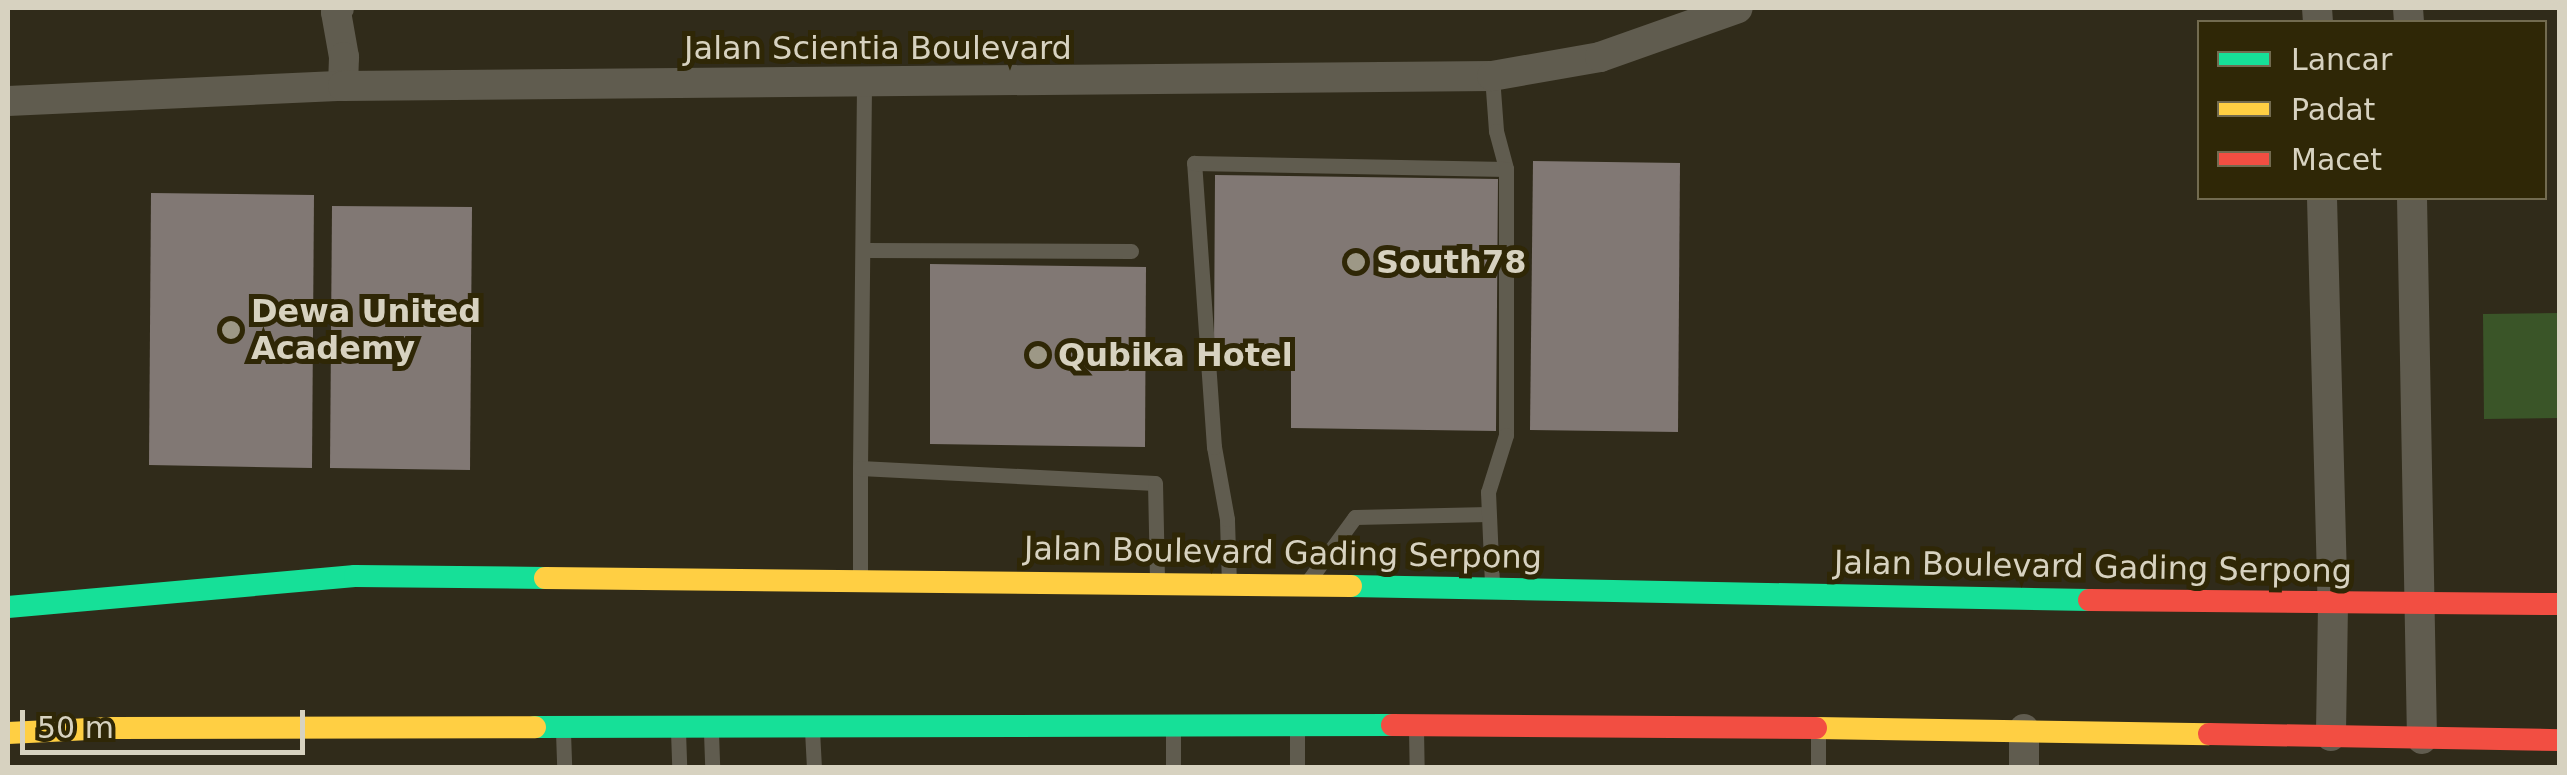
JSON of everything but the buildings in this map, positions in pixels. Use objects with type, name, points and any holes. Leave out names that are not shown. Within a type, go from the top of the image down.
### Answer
[{"type":"main road","name":"Jalan Boulevard Gading Serpong","points":[[8,607],[355,576],[1492,586],[2333,605],[2560,604]]},
{"type":"main road","points":[[8,733],[110,728],[1416,725],[2024,729],[2560,740]]},
{"type":"street","points":[[339,8],[338,43],[343,72]]},
{"type":"street","points":[[343,72],[354,42],[349,8]]},
{"type":"street","name":"Jalan Scientia Boulevard","points":[[8,101],[343,72],[864,84],[1492,76],[1600,56],[1738,8]]},
{"type":"street","points":[[2322,200],[2333,605],[2332,736]]},
{"type":"street","points":[[2412,200],[2422,739]]},
{"type":"street","points":[[2024,729],[2024,768]]},
{"type":"lane","points":[[1492,76],[1496,131],[1506,168],[1506,436],[1488,492],[1492,586]]},
{"type":"lane","points":[[860,582],[864,84]]},
{"type":"lane","points":[[1229,584],[1227,518],[1214,447],[1194,163],[1506,168]]},
{"type":"lane","points":[[863,250],[1131,251]]},
{"type":"lane","points":[[860,468],[1155,483],[1157,584]]},
{"type":"lane","points":[[1304,586],[1355,518],[1488,514]]},
{"type":"lane","points":[[1297,725],[1297,768]]},
{"type":"lane","points":[[1416,725],[1417,768]]},
{"type":"lane","points":[[711,726],[712,768]]},
{"type":"lane","points":[[812,726],[814,768]]},
{"type":"lane","points":[[1173,768],[1174,726]]},
{"type":"lane","points":[[564,727],[564,768]]},
{"type":"lane","points":[[678,727],[678,768]]},
{"type":"lane","points":[[1818,727],[1818,768]]},
{"type":"green space","points":[[2559,313],[2559,418],[2484,419],[2483,314]]},
{"type":"traffic: fast","points":[[8,607],[355,576],[545,578]]},
{"type":"traffic: fast","points":[[1351,586],[2089,600]]},
{"type":"traffic: fast","points":[[535,727],[1392,725]]},
{"type":"traffic: slow","points":[[545,578],[1351,586]]},
{"type":"traffic: slow","points":[[8,733],[110,728],[535,727]]},
{"type":"traffic: slow","points":[[1816,728],[2209,734]]},
{"type":"traffic: jam","points":[[2089,600],[2560,604]]},
{"type":"traffic: jam","points":[[1392,725],[1816,728]]},
{"type":"traffic: jam","points":[[2209,734],[2560,740]]},
{"type":"place","name":"South78","points":[[1356,262]]},
{"type":"place","name":"Dewa United Academy","points":[[231,330]]},
{"type":"place","name":"Qubika Hotel","points":[[1038,355]]}]
